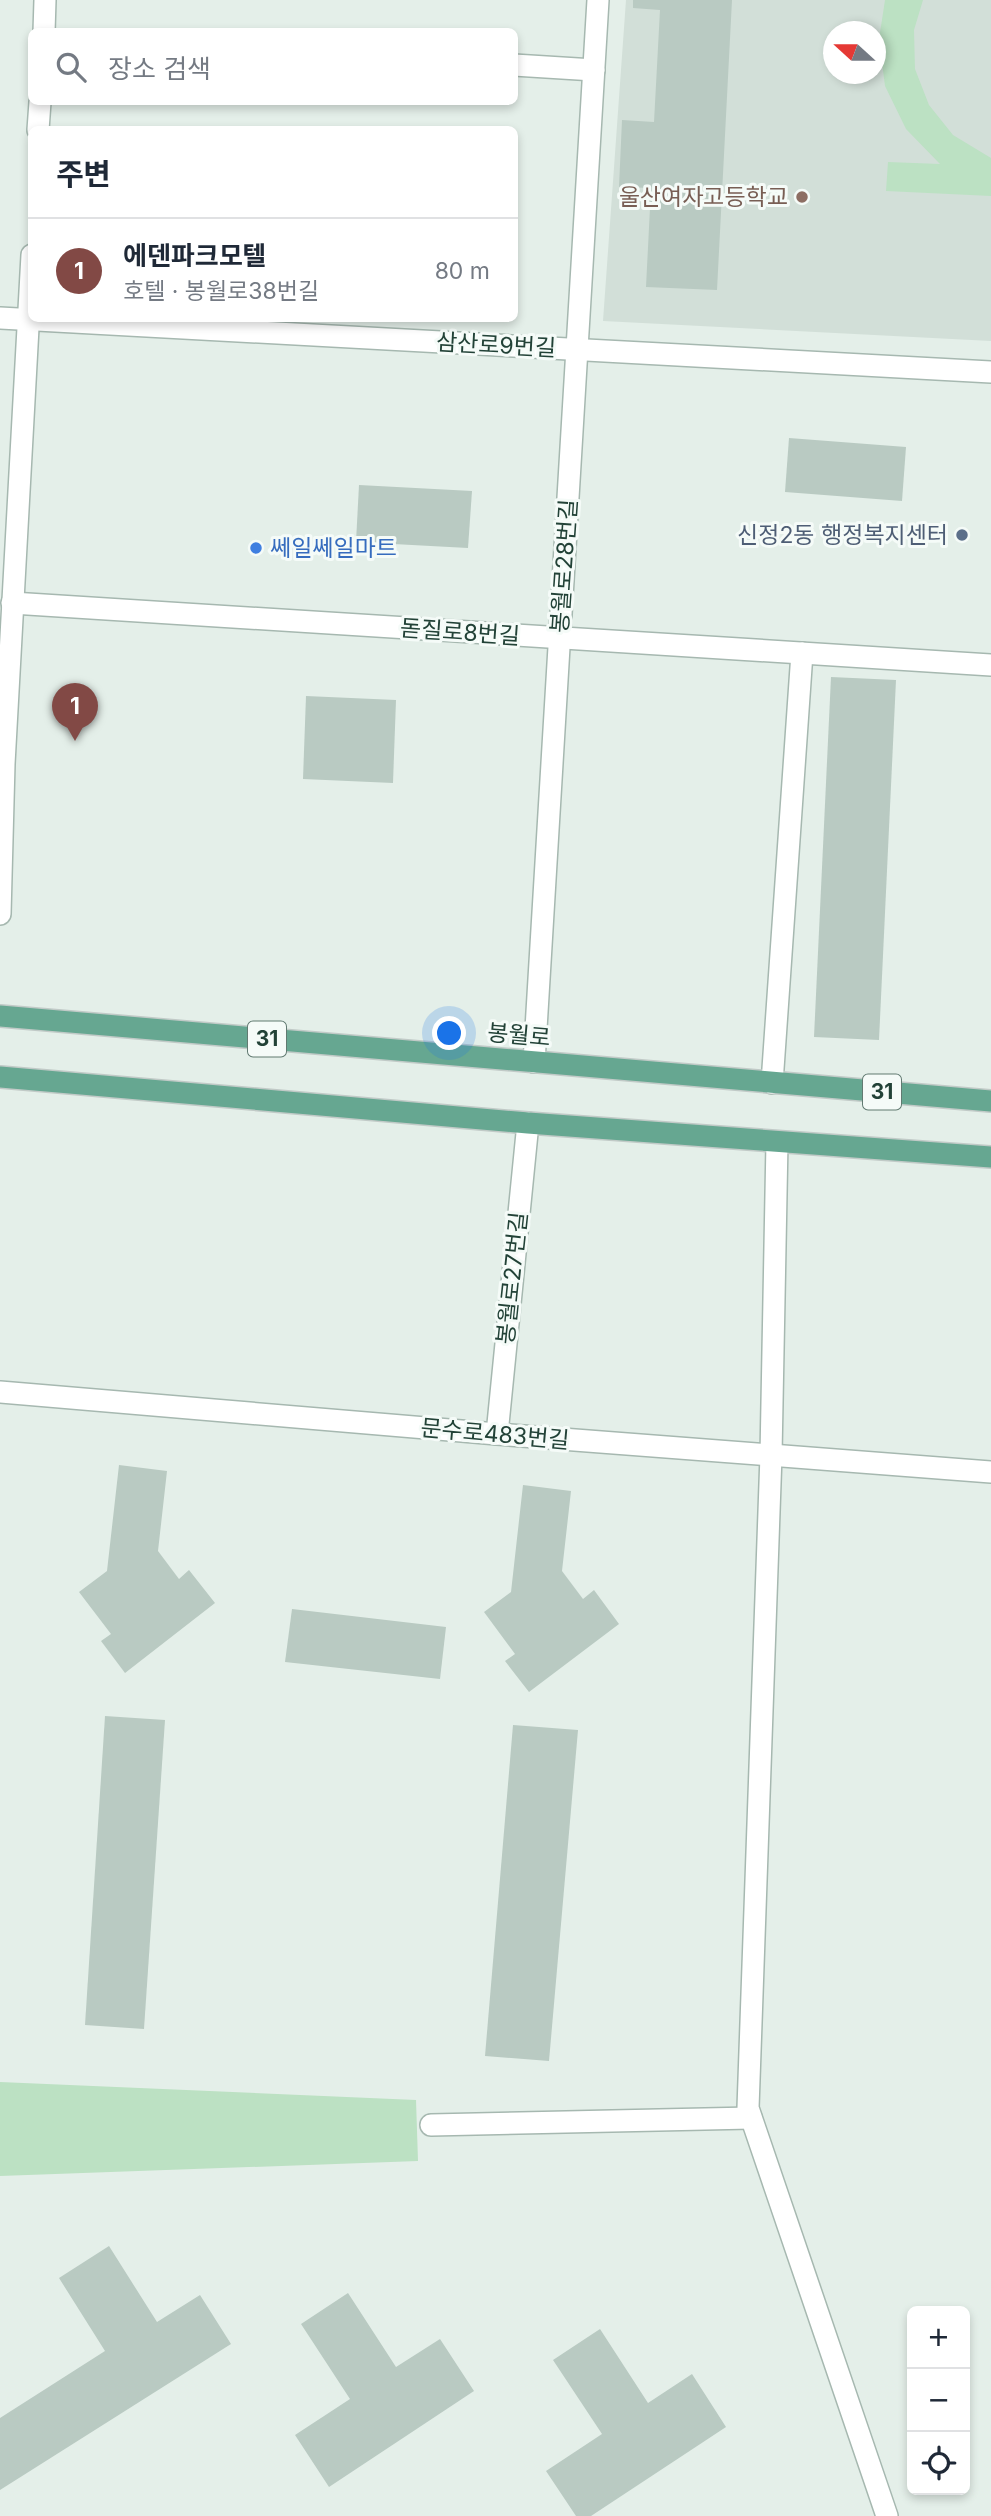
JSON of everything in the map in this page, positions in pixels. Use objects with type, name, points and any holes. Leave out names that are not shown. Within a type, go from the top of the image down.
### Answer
[{"type":"main road","name":"봉월로","points":[[0,1016],[991,1101]]},
{"type":"main road","points":[[0,1077],[528,1123],[991,1157]]},
{"type":"street","points":[[44,28],[45,0]]},
{"type":"street","name":"봉월로28번길","points":[[534,1062],[598,0]]},
{"type":"street","points":[[518,65],[594,70]]},
{"type":"street","points":[[38,126],[40,105]]},
{"type":"street","name":"삼산로9번길","points":[[0,318],[28,320]]},
{"type":"street","points":[[0,914],[4,764],[28,320]]},
{"type":"street","name":"삼산로9번길","points":[[65,322],[991,372]]},
{"type":"street","name":"돋질로8번길","points":[[12,603],[991,665]]},
{"type":"street","points":[[772,1083],[802,653]]},
{"type":"street","name":"봉월로27번길","points":[[497,1434],[528,1123]]},
{"type":"street","points":[[777,1142],[771,1455],[748,2108],[887,2516]]},
{"type":"street","name":"문수로483번길","points":[[0,1392],[991,1472]]},
{"type":"street","points":[[431,2125],[751,2118]]},
{"type":"shaded area","name":"울산여자고등학교","points":[[626,0],[991,0],[991,341],[603,321]]},
{"type":"green space","points":[[885,0],[923,0],[914,30],[915,69],[929,105],[953,135],[991,158],[991,196],[886,191],[888,162],[940,164],[906,129],[885,86],[886,21],[882,21]]},
{"type":"green space","points":[[0,2082],[416,2100],[418,2161],[0,2176]]},
{"type":"building","points":[[633,0],[732,0],[717,290],[646,287],[651,188],[619,187],[622,120],[654,122],[660,10],[633,8]]},
{"type":"building","points":[[789,438],[906,447],[902,501],[785,492]]},
{"type":"building","points":[[359,485],[472,491],[468,548],[356,542]]},
{"type":"building","points":[[831,677],[896,680],[879,1040],[814,1037]]},
{"type":"building","points":[[306,696],[396,700],[393,783],[303,779]]},
{"type":"building","points":[[119,1465],[167,1471],[158,1551],[179,1579],[189,1570],[215,1603],[125,1673],[101,1641],[111,1634],[79,1592],[107,1571]]},
{"type":"building","points":[[523,1485],[571,1491],[562,1571],[583,1599],[594,1590],[619,1624],[529,1692],[505,1661],[515,1654],[484,1612],[511,1592]]},
{"type":"building","points":[[292,1609],[446,1627],[440,1679],[285,1662]]},
{"type":"building","points":[[105,1716],[165,1720],[144,2029],[85,2025]]},
{"type":"building","points":[[513,1725],[578,1730],[549,2061],[485,2056]]},
{"type":"building","points":[[109,2246],[157,2322],[200,2295],[231,2344],[0,2490],[0,2418],[105,2351],[59,2278]]},
{"type":"building","points":[[348,2293],[396,2367],[440,2339],[474,2391],[329,2487],[295,2435],[350,2399],[301,2324]]},
{"type":"building","points":[[600,2329],[648,2403],[692,2374],[726,2427],[591,2516],[576,2516],[546,2471],[602,2434],[553,2360]]},
{"type":"place","name":"울산여자고등학교","points":[[802,197]]},
{"type":"place","name":"신정2동 행정복지센터","points":[[962,535]]},
{"type":"place","name":"쎄일쎄일마트","points":[[256,548]]},
{"type":"place","name":"에덴파크모텔","points":[[75,741]]}]
